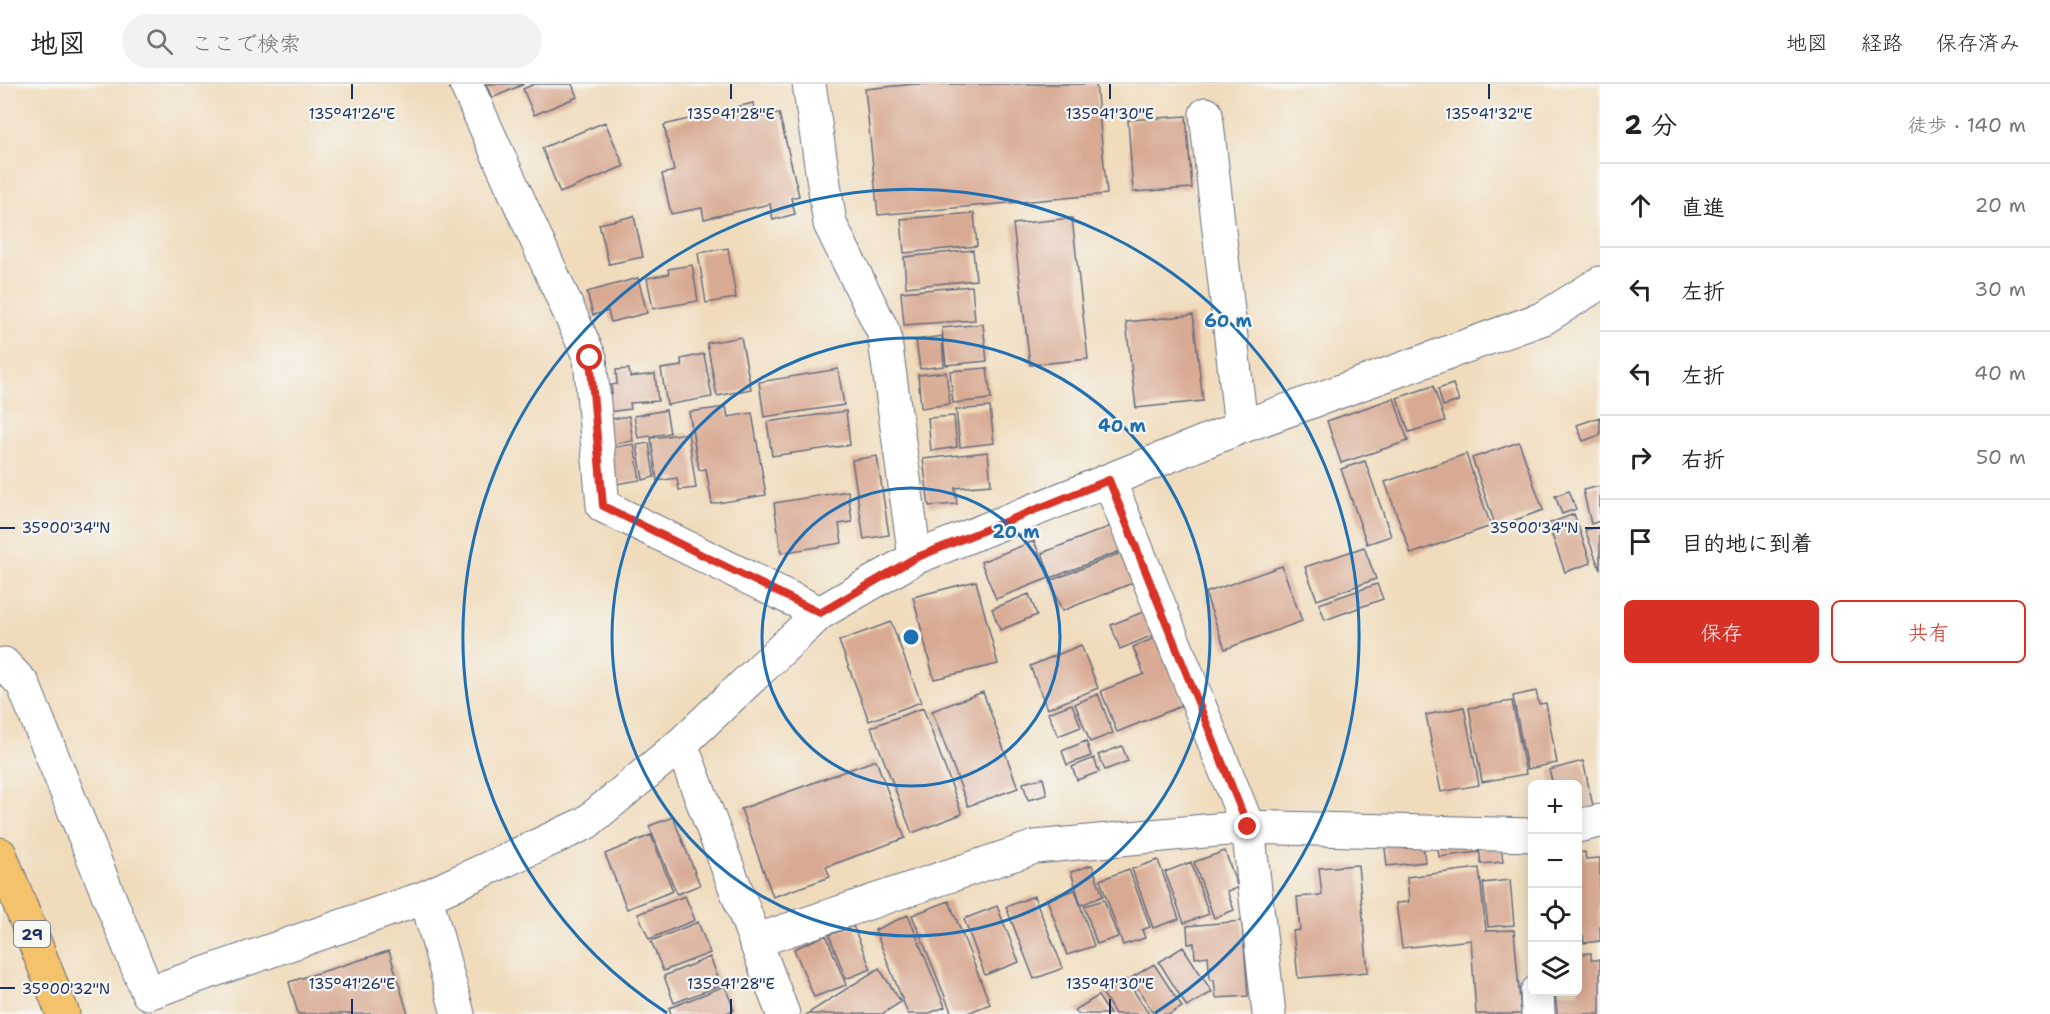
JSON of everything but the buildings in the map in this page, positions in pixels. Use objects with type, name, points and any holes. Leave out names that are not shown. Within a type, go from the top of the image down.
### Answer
[{"type":"main road","name":"29","points":[[0,854],[63,1014]]},
{"type":"street","points":[[466,84],[590,358],[603,506],[820,613]]},
{"type":"street","points":[[809,84],[830,224],[884,333],[915,558]]},
{"type":"street","points":[[1206,114],[1241,427]]},
{"type":"street","points":[[0,665],[4,664],[23,684],[148,993],[426,897],[586,824],[681,744],[820,613],[915,558],[1241,427],[1544,318],[1600,283]]},
{"type":"street","points":[[1109,480],[1248,827],[1269,1014]]},
{"type":"street","points":[[681,744],[783,1014]]},
{"type":"street","points":[[1582,825],[1600,821]]},
{"type":"street","points":[[755,941],[1035,847],[1248,827],[1528,835]]},
{"type":"street","points":[[426,897],[458,1014]]},
{"type":"street","points":[[1537,996],[1538,1014]]},
{"type":"route","points":[[590,358],[603,506],[820,613],[915,558],[1109,480],[1248,827]]}]
